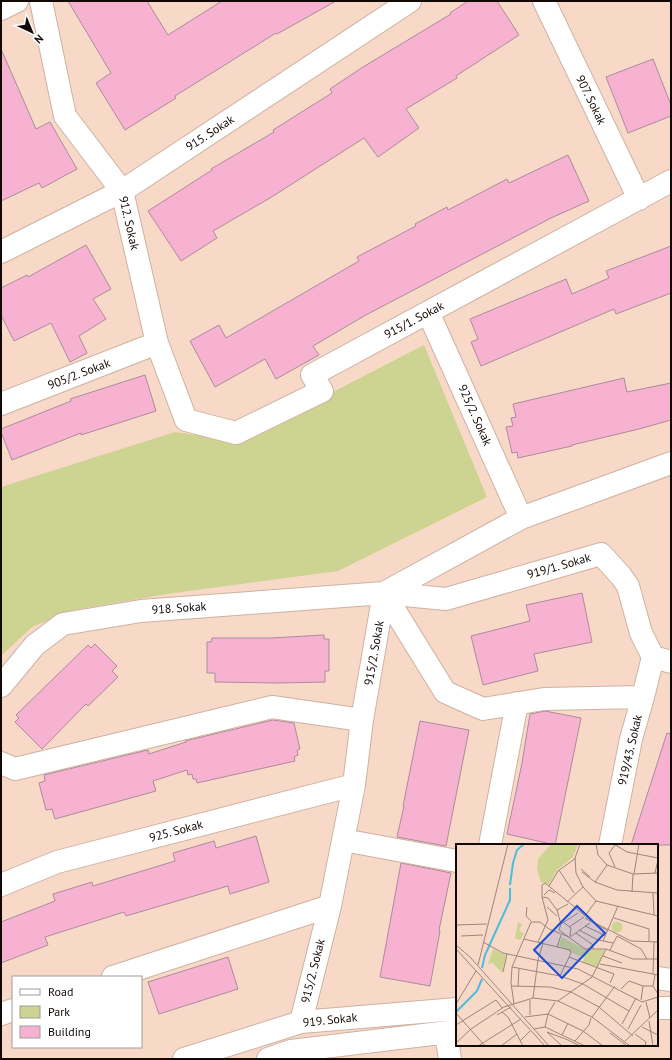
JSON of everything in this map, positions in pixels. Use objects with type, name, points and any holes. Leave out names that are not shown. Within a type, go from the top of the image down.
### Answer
[{"type":"street","points":[[1,9],[16,1]]},
{"type":"street","name":"912. Sokak","points":[[41,1],[65,116],[122,191],[157,343],[183,412]]},
{"type":"street","name":"915. Sokak","points":[[1,252],[122,191],[410,1]]},
{"type":"street","name":"907. Sokak","points":[[544,1],[639,199]]},
{"type":"street","name":"915/1. Sokak","points":[[183,412],[186,420],[236,433],[322,391],[312,375],[671,181]]},
{"type":"street","name":"925/2. Sokak","points":[[428,312],[522,518]]},
{"type":"street","name":"905/2. Sokak","points":[[1,404],[157,343]]},
{"type":"street","points":[[643,697],[544,700],[483,709],[445,692],[384,593],[522,518],[671,463]]},
{"type":"street","name":"919/1. Sokak","points":[[384,593],[446,599],[601,554],[628,586],[641,633],[662,659]]},
{"type":"street","name":"918. Sokak","points":[[1,686],[35,645],[63,624],[141,611],[384,593]]},
{"type":"street","name":"915/2. Sokak","points":[[300,1022],[330,906],[354,785],[362,720],[384,593]]},
{"type":"street","name":"919/43. Sokak","points":[[610,844],[631,738],[643,697],[662,659]]},
{"type":"street","points":[[490,844],[517,703]]},
{"type":"street","points":[[1,763],[15,769],[272,707],[362,720]]},
{"type":"street","name":"925. Sokak","points":[[1,885],[57,862],[354,785]]},
{"type":"street","points":[[343,840],[456,861]]},
{"type":"street","points":[[116,976],[330,906]]},
{"type":"street","points":[[658,978],[671,980]]},
{"type":"street","points":[[658,1008],[671,1008]]},
{"type":"street","name":"919. Sokak","points":[[184,1059],[300,1022],[456,1009]]},
{"type":"street","points":[[1,1014],[12,1010]]},
{"type":"street","points":[[268,1059],[291,1051],[452,1032],[450,1059]]},
{"type":"green space","points":[[424,345],[487,497],[338,571],[167,594],[74,610],[32,627],[1,656],[1,487],[175,432],[238,441]]},
{"type":"building","points":[[68,1],[147,1],[168,35],[222,1],[336,1],[277,34],[276,33],[175,96],[176,98],[125,130],[96,83],[111,73]]},
{"type":"building","points":[[468,1],[497,1],[519,35],[456,76],[457,78],[406,109],[419,128],[378,157],[364,138],[270,198],[213,231],[217,238],[181,261],[148,211],[212,170],[211,169],[274,132],[273,130],[332,93],[330,89],[363,67],[451,14],[450,13]]},
{"type":"building","points":[[1,49],[36,129],[50,122],[77,169],[42,188],[39,183],[1,201]]},
{"type":"building","points":[[653,59],[671,105],[671,116],[628,133],[606,77]]},
{"type":"building","points":[[568,155],[589,201],[551,218],[364,316],[313,346],[319,355],[276,379],[265,359],[215,387],[190,341],[219,325],[226,338],[359,261],[357,257],[416,226],[415,224],[447,207],[448,210],[507,179],[509,183]]},
{"type":"building","points":[[86,245],[111,289],[93,299],[106,319],[79,336],[87,353],[70,362],[51,323],[14,341],[1,315],[1,288],[27,275],[28,277]]},
{"type":"building","points":[[671,246],[671,293],[616,314],[614,309],[481,366],[471,342],[478,339],[470,319],[566,279],[572,294],[609,278],[606,271]]},
{"type":"building","points":[[145,375],[156,411],[81,435],[81,433],[12,460],[1,429],[71,401],[70,399]]},
{"type":"building","points":[[624,378],[627,392],[671,383],[671,420],[572,446],[518,458],[517,452],[512,453],[506,427],[513,426],[511,418],[516,417],[513,404]]},
{"type":"building","points":[[582,593],[592,642],[534,654],[538,671],[483,685],[471,636],[530,621],[526,605]]},
{"type":"building","points":[[324,635],[324,639],[329,639],[329,671],[325,671],[325,682],[215,682],[215,673],[207,673],[207,642],[211,642],[212,638],[271,638]]},
{"type":"building","points":[[95,644],[117,666],[112,671],[118,677],[88,706],[86,704],[42,749],[15,722],[19,718],[16,715],[88,645],[91,648]]},
{"type":"building","points":[[545,711],[581,718],[555,844],[507,834],[522,763],[530,714]]},
{"type":"building","points":[[273,720],[294,723],[300,749],[297,750],[298,755],[294,757],[295,761],[197,783],[196,779],[193,779],[192,774],[188,775],[187,770],[153,781],[156,791],[55,819],[52,809],[46,810],[39,783],[45,781],[44,775],[148,750],[149,754],[186,742],[185,741]]},
{"type":"building","points":[[420,721],[469,730],[446,846],[397,837]]},
{"type":"building","points":[[667,733],[671,734],[671,845],[631,844]]},
{"type":"building","points":[[256,836],[269,882],[230,894],[228,886],[126,916],[124,912],[45,937],[48,945],[1,963],[1,922],[55,901],[53,894],[92,882],[93,886],[175,861],[173,853],[214,841],[216,848]]},
{"type":"building","points":[[401,863],[451,873],[439,930],[430,986],[380,977]]},
{"type":"building","points":[[228,957],[238,989],[159,1014],[148,982]]}]
